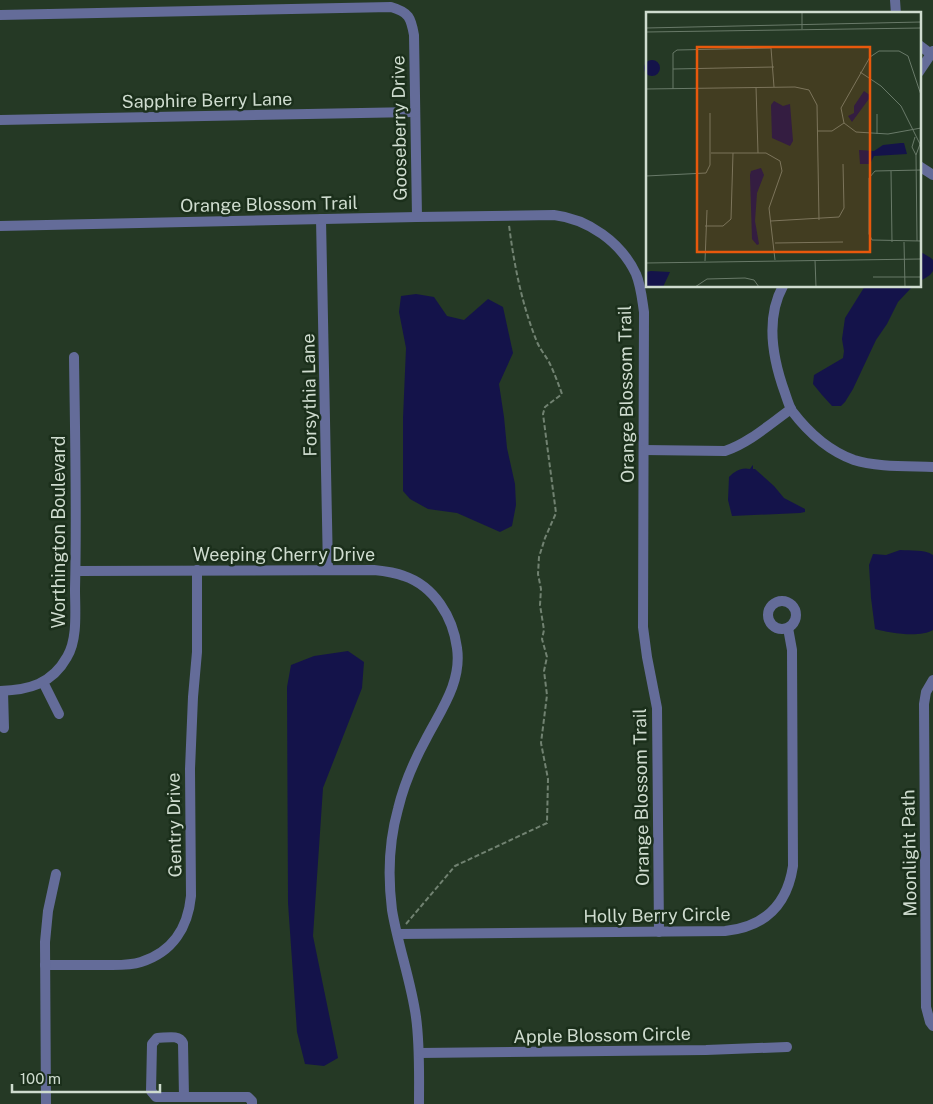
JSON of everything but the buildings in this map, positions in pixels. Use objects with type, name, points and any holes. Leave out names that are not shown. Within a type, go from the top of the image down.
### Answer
[{"type":"street","name":"Gooseberry Drive","points":[[0,15],[391,8],[400,10],[406,14],[412,25],[414,39],[417,217]]},
{"type":"street","points":[[920,46],[932,52],[920,70]]},
{"type":"street","name":"Sapphire Berry Lane","points":[[0,120],[415,112]]},
{"type":"street","points":[[920,167],[933,175]]},
{"type":"street","name":"Orange Blossom Trail","points":[[0,226],[554,215],[574,219],[585,224],[603,234],[620,249],[636,274],[644,312],[643,627],[647,658],[658,708],[659,932]]},
{"type":"street","name":"Forsythia Lane","points":[[321,219],[328,570]]},
{"type":"street","points":[[782,288],[774,311],[772,332],[774,356],[791,409],[813,434],[829,447],[853,460],[871,464],[933,467]]},
{"type":"street","name":"Worthington Boulevard","points":[[1,691],[24,689],[44,682],[60,667],[72,648],[76,570],[74,357]]},
{"type":"street","points":[[644,450],[725,451],[744,443],[791,409]]},
{"type":"street","name":"Weeping Cherry Drive","points":[[76,570],[374,570],[392,572],[405,576],[427,589],[446,613],[454,630],[458,649],[458,666],[450,695],[414,763],[405,785],[393,834],[390,882],[392,910],[413,999],[417,1028],[419,1104]]},
{"type":"street","name":"Gentry Drive","points":[[45,965],[140,962],[162,952],[178,936],[184,926],[190,907],[191,896],[190,769],[197,652],[197,570]]},
{"type":"street","name":"Holly Berry Circle","points":[[398,934],[725,931],[756,924],[777,906],[784,896],[789,886],[792,866],[792,650],[788,628]]},
{"type":"street","name":"Moonlight Path","points":[[933,680],[926,692],[924,704],[926,1007],[933,1026]]},
{"type":"street","points":[[44,682],[59,714]]},
{"type":"street","points":[[1,691],[4,728]]},
{"type":"street","points":[[46,1104],[46,929],[56,874]]},
{"type":"street","points":[[184,1097],[182,1040],[177,1038],[157,1038],[152,1044],[151,1091],[153,1095],[156,1097],[184,1097],[248,1097],[252,1104]]},
{"type":"street","name":"Apple Blossom Circle","points":[[418,1053],[706,1050],[787,1047]]},
{"type":"path","points":[[398,934],[455,866],[547,823],[548,779],[541,744],[547,695],[544,671],[547,657],[542,639],[544,630],[538,574],[539,557],[556,513],[543,414],[545,407],[562,394],[558,380],[538,343],[523,298],[513,255],[508,216]]},
{"type":"shaded area","points":[[920,252],[933,260],[933,271],[920,281]]},
{"type":"shaded area","points":[[864,288],[911,288],[898,302],[887,324],[876,340],[845,402],[841,406],[832,406],[813,384],[814,375],[843,358],[842,339],[845,318]]},
{"type":"shaded area","points":[[416,294],[434,297],[447,316],[464,320],[488,299],[503,307],[513,353],[499,384],[507,448],[515,484],[516,505],[512,526],[500,532],[457,513],[428,509],[410,499],[403,491],[403,418],[406,348],[399,312],[401,296]]},
{"type":"shaded area","points":[[753,465],[753,469],[774,486],[784,498],[805,509],[805,512],[732,516],[728,500],[729,477],[738,470],[750,469]]},
{"type":"shaded area","points":[[900,550],[922,551],[933,555],[933,630],[920,634],[904,634],[875,629],[869,565],[873,554],[886,555]]},
{"type":"shaded area","points":[[348,651],[364,662],[362,688],[323,788],[313,936],[338,1058],[324,1066],[305,1064],[297,1032],[288,903],[287,687],[291,665],[314,656]]}]
